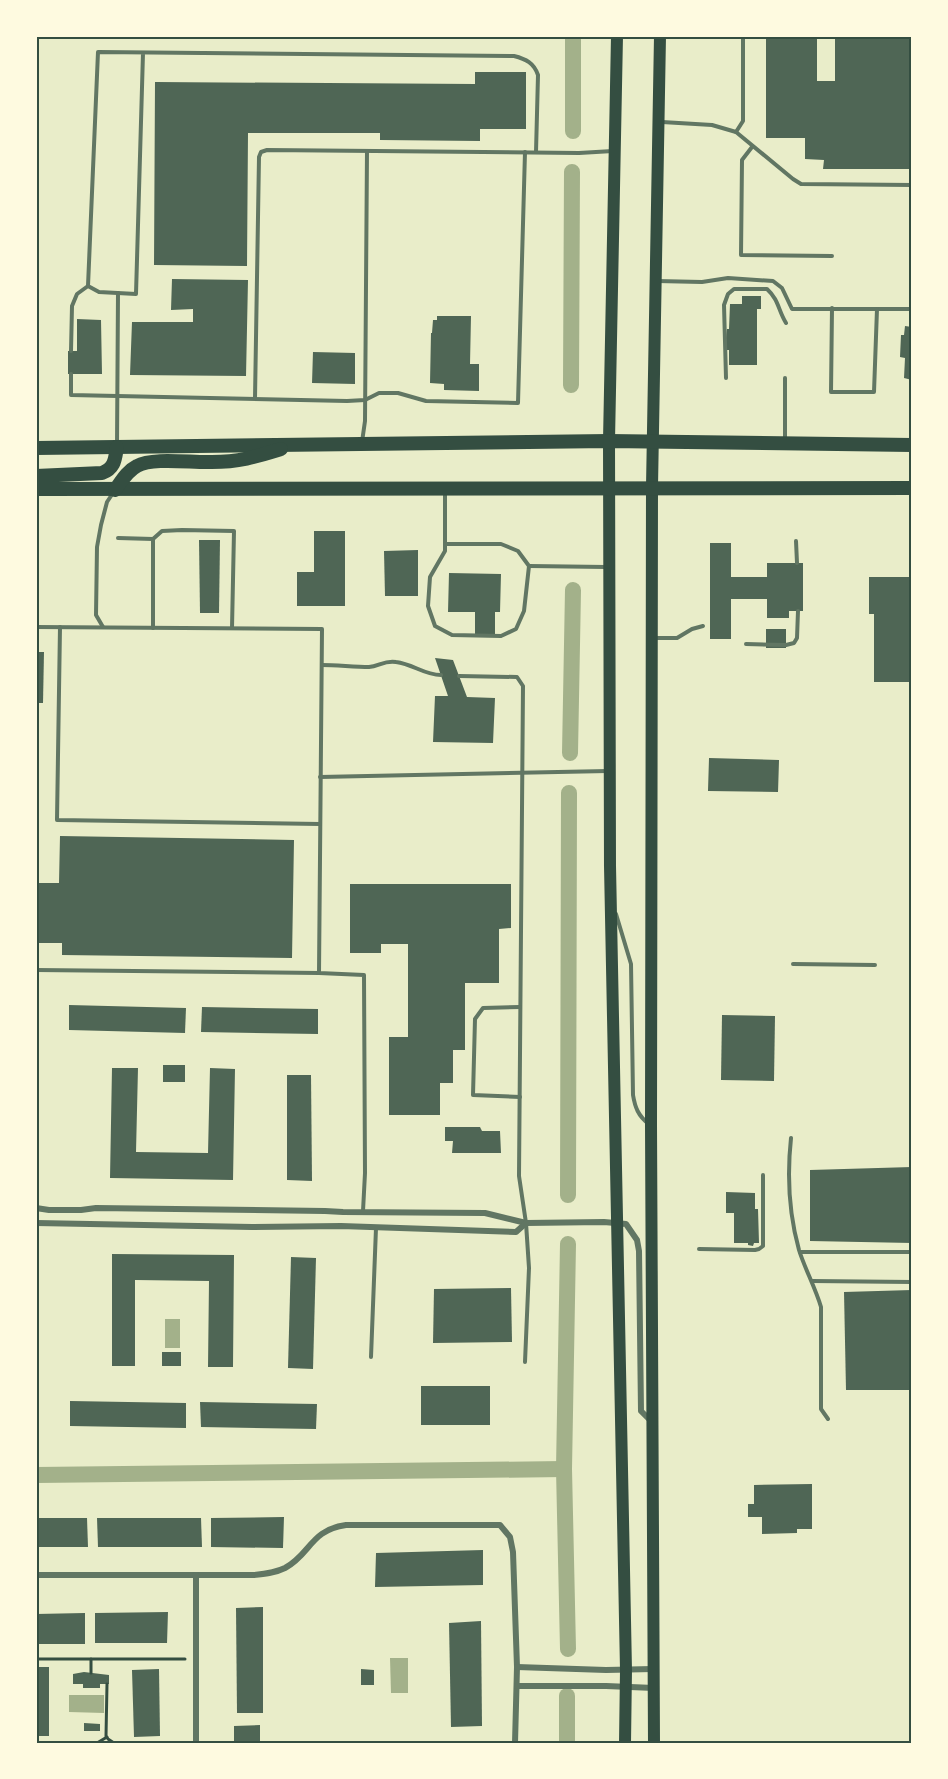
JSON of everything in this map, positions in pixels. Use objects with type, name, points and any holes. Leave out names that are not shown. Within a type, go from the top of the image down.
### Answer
[{"type":"highway","points":[[36,448],[609,441],[912,445]]},
{"type":"highway","points":[[115,490],[137,465],[158,461],[247,460],[294,445]]},
{"type":"highway","points":[[36,476],[78,476],[102,473],[113,465],[117,447]]},
{"type":"highway","points":[[36,489],[912,488]]},
{"type":"main road","points":[[617,36],[609,441],[609,567],[611,899],[626,1670],[625,1743]]},
{"type":"main road","points":[[654,1743],[651,1125],[652,442],[657,281],[660,36]]},
{"type":"street","points":[[36,1208],[49,1210],[96,1208],[484,1213],[526,1223],[617,1222],[626,1224],[637,1240],[639,1251],[641,1410],[652,1422]]},
{"type":"street","points":[[36,1224],[516,1232],[526,1223]]},
{"type":"street","points":[[36,1575],[253,1575],[285,1568],[313,1540],[334,1527],[346,1525],[500,1525],[510,1537],[513,1552],[517,1667],[515,1743]]},
{"type":"street","points":[[196,1575],[196,1743]]},
{"type":"street","points":[[517,1667],[626,1670],[653,1668]]},
{"type":"street","points":[[517,1686],[654,1688]]},
{"type":"lane","points":[[736,132],[743,121],[743,36]]},
{"type":"lane","points":[[88,286],[98,52],[523,58],[536,68],[538,75],[536,152]]},
{"type":"lane","points":[[88,286],[99,292],[136,294],[143,53]]},
{"type":"lane","points":[[658,122],[712,125],[736,132],[801,184],[912,185]]},
{"type":"lane","points":[[753,146],[742,160],[741,255],[832,256]]},
{"type":"lane","points":[[255,398],[258,157],[261,152],[267,150],[615,151]]},
{"type":"lane","points":[[362,444],[365,400],[367,152]]},
{"type":"lane","points":[[71,374],[71,395],[365,400],[379,393],[398,393],[426,401],[518,403],[525,152]]},
{"type":"lane","points":[[657,281],[702,282],[728,278],[773,281],[782,288],[792,309],[912,309]]},
{"type":"lane","points":[[71,351],[72,306],[77,294],[88,286]]},
{"type":"lane","points":[[726,378],[724,305],[728,294],[734,289],[767,289],[775,296],[786,323]]},
{"type":"lane","points":[[117,447],[118,293]]},
{"type":"lane","points":[[832,308],[831,392],[874,392],[877,309]]},
{"type":"lane","points":[[785,378],[785,443]]},
{"type":"lane","points":[[445,488],[445,544],[445,551],[430,577],[429,606],[435,626],[452,635],[501,636],[516,629],[524,611],[529,566],[518,551],[501,544],[445,544]]},
{"type":"lane","points":[[103,627],[96,615],[97,547],[107,502],[115,490]]},
{"type":"lane","points":[[118,538],[153,538],[162,531],[234,531],[232,628]]},
{"type":"lane","points":[[153,538],[153,628]]},
{"type":"lane","points":[[796,540],[797,563]]},
{"type":"lane","points":[[529,566],[609,567]]},
{"type":"lane","points":[[746,644],[786,645],[794,643],[797,638],[798,611]]},
{"type":"lane","points":[[652,638],[677,638],[692,629],[703,626]]},
{"type":"lane","points":[[36,627],[322,629],[319,973]]},
{"type":"lane","points":[[60,627],[57,820],[320,824]]},
{"type":"lane","points":[[322,665],[372,667],[381,662],[400,662],[419,671],[441,675]]},
{"type":"lane","points":[[459,676],[517,677],[523,686],[519,1176],[526,1223],[529,1268],[525,1362]]},
{"type":"lane","points":[[320,777],[610,771]]},
{"type":"lane","points":[[611,899],[631,964],[633,1095],[637,1112],[651,1125]]},
{"type":"lane","points":[[793,964],[875,965]]},
{"type":"lane","points":[[36,970],[364,975],[365,1173],[363,1211]]},
{"type":"lane","points":[[520,1007],[483,1008],[475,1019],[473,1095],[520,1097]]},
{"type":"lane","points":[[791,1138],[789,1160],[791,1207],[800,1252],[821,1307],[821,1408],[828,1419]]},
{"type":"lane","points":[[699,1249],[755,1250],[763,1246],[763,1175]]},
{"type":"lane","points":[[371,1358],[376,1228]]},
{"type":"lane","points":[[800,1252],[912,1252]]},
{"type":"lane","points":[[812,1281],[912,1282]]},
{"type":"path","points":[[36,1659],[196,1659]]},
{"type":"path","points":[[91,1659],[91,1673]]},
{"type":"path","points":[[107,1684],[107,1737],[114,1743]]},
{"type":"path","points":[[97,1743],[107,1737]]},
{"type":"shaded area","points":[[165,1319],[180,1319],[180,1348],[165,1348]]},
{"type":"shaded area","points":[[390,1658],[408,1658],[408,1693],[391,1693]]},
{"type":"shaded area","points":[[69,1695],[104,1695],[104,1713],[69,1712]]},
{"type":"building","points":[[766,36],[817,36],[817,81],[835,81],[835,36],[912,36],[912,169],[823,169],[824,160],[805,159],[805,138],[766,138]]},
{"type":"building","points":[[475,72],[526,72],[526,129],[480,129],[480,141],[380,140],[380,133],[248,133],[247,266],[154,265],[155,82],[475,84]]},
{"type":"building","points":[[172,279],[248,280],[246,376],[130,375],[132,322],[193,322],[193,309],[171,310]]},
{"type":"building","points":[[742,296],[761,296],[761,309],[757,309],[757,365],[729,365],[726,338],[727,329],[729,329],[730,304],[742,304]]},
{"type":"building","points":[[437,316],[471,316],[470,364],[479,364],[479,391],[444,390],[444,384],[430,383],[431,333],[433,320],[437,320]]},
{"type":"building","points":[[77,319],[101,320],[102,374],[68,374],[68,351],[77,351]]},
{"type":"building","points":[[905,326],[912,327],[912,380],[904,378],[905,358],[900,357],[901,335],[904,335]]},
{"type":"building","points":[[313,352],[355,353],[355,384],[312,383]]},
{"type":"building","points":[[314,531],[345,531],[345,606],[297,606],[297,572],[314,572]]},
{"type":"building","points":[[199,540],[220,540],[219,613],[200,613]]},
{"type":"building","points":[[710,543],[731,543],[731,577],[767,577],[767,563],[803,563],[803,611],[789,611],[789,618],[767,618],[767,599],[731,599],[731,639],[710,639]]},
{"type":"building","points":[[418,550],[418,596],[385,596],[384,551]]},
{"type":"building","points":[[449,573],[501,574],[500,612],[495,612],[495,634],[475,634],[475,612],[448,612]]},
{"type":"building","points":[[869,577],[912,577],[912,682],[874,682],[874,614],[869,614]]},
{"type":"building","points":[[766,629],[786,629],[786,648],[766,648]]},
{"type":"building","points":[[36,652],[44,652],[43,703],[36,703]]},
{"type":"building","points":[[435,658],[453,660],[467,697],[495,698],[493,743],[433,742],[435,696],[448,696]]},
{"type":"building","points":[[709,758],[779,760],[778,792],[708,791]]},
{"type":"building","points":[[60,836],[294,840],[292,958],[62,955],[62,943],[36,943],[36,883],[59,883]]},
{"type":"building","points":[[350,884],[511,884],[511,928],[499,929],[499,983],[465,983],[465,1050],[453,1050],[453,1083],[440,1083],[440,1115],[389,1115],[389,1037],[408,1037],[408,944],[381,944],[381,953],[350,953]]},
{"type":"building","points":[[69,1005],[186,1008],[185,1033],[69,1030]]},
{"type":"building","points":[[202,1007],[318,1009],[318,1034],[201,1032]]},
{"type":"building","points":[[722,1015],[775,1016],[774,1081],[721,1080]]},
{"type":"building","points":[[163,1065],[185,1065],[185,1082],[163,1082]]},
{"type":"building","points":[[112,1068],[138,1068],[136,1152],[208,1153],[210,1068],[235,1069],[233,1180],[110,1178]]},
{"type":"building","points":[[287,1075],[311,1075],[312,1181],[287,1180]]},
{"type":"building","points":[[445,1127],[480,1127],[482,1131],[500,1131],[501,1153],[452,1153],[453,1141],[445,1141]]},
{"type":"building","points":[[912,1167],[912,1243],[810,1241],[810,1170]]},
{"type":"building","points":[[726,1192],[755,1193],[759,1243],[754,1243],[753,1246],[748,1243],[734,1243],[734,1213],[726,1213]]},
{"type":"building","points":[[112,1254],[234,1255],[233,1367],[208,1367],[209,1281],[135,1280],[135,1366],[112,1366]]},
{"type":"building","points":[[291,1257],[316,1258],[313,1369],[288,1368]]},
{"type":"building","points":[[511,1288],[512,1342],[433,1343],[434,1289]]},
{"type":"building","points":[[912,1290],[912,1390],[846,1390],[844,1292]]},
{"type":"building","points":[[162,1352],[181,1352],[181,1366],[162,1366]]},
{"type":"building","points":[[421,1386],[490,1386],[490,1425],[421,1425]]},
{"type":"building","points":[[70,1401],[186,1403],[186,1428],[70,1426]]},
{"type":"building","points":[[200,1402],[317,1404],[316,1429],[201,1427]]},
{"type":"building","points":[[812,1484],[812,1529],[797,1529],[797,1533],[762,1534],[762,1517],[748,1517],[748,1504],[754,1504],[754,1485]]},
{"type":"building","points":[[284,1517],[283,1548],[211,1547],[211,1518]]},
{"type":"building","points":[[36,1518],[87,1518],[88,1547],[36,1547]]},
{"type":"building","points":[[97,1518],[201,1518],[202,1547],[98,1547]]},
{"type":"building","points":[[483,1550],[483,1585],[375,1587],[376,1553]]},
{"type":"building","points":[[263,1607],[263,1713],[237,1713],[236,1608]]},
{"type":"building","points":[[168,1612],[167,1643],[95,1643],[95,1613]]},
{"type":"building","points":[[85,1613],[85,1644],[36,1644],[36,1614]]},
{"type":"building","points":[[481,1621],[482,1726],[451,1727],[449,1623]]},
{"type":"building","points":[[36,1667],[49,1667],[49,1736],[36,1736]]},
{"type":"building","points":[[159,1669],[160,1736],[134,1737],[132,1670]]},
{"type":"building","points":[[361,1669],[374,1670],[374,1685],[361,1685]]},
{"type":"building","points":[[84,1672],[109,1675],[109,1684],[100,1684],[100,1688],[83,1688],[83,1684],[73,1684],[73,1674]]},
{"type":"building","points":[[84,1723],[100,1724],[100,1731],[84,1731]]},
{"type":"building","points":[[260,1725],[260,1743],[234,1743],[234,1726]]},
{"type":"waterway","points":[[573,36],[573,131]]},
{"type":"waterway","points":[[571,385],[572,172]]},
{"type":"waterway","points":[[570,753],[573,590]]},
{"type":"waterway","points":[[568,1195],[569,793]]},
{"type":"waterway","points":[[568,1244],[564,1469],[568,1649]]},
{"type":"waterway","points":[[36,1475],[564,1469]]},
{"type":"waterway","points":[[567,1696],[567,1743]]}]
